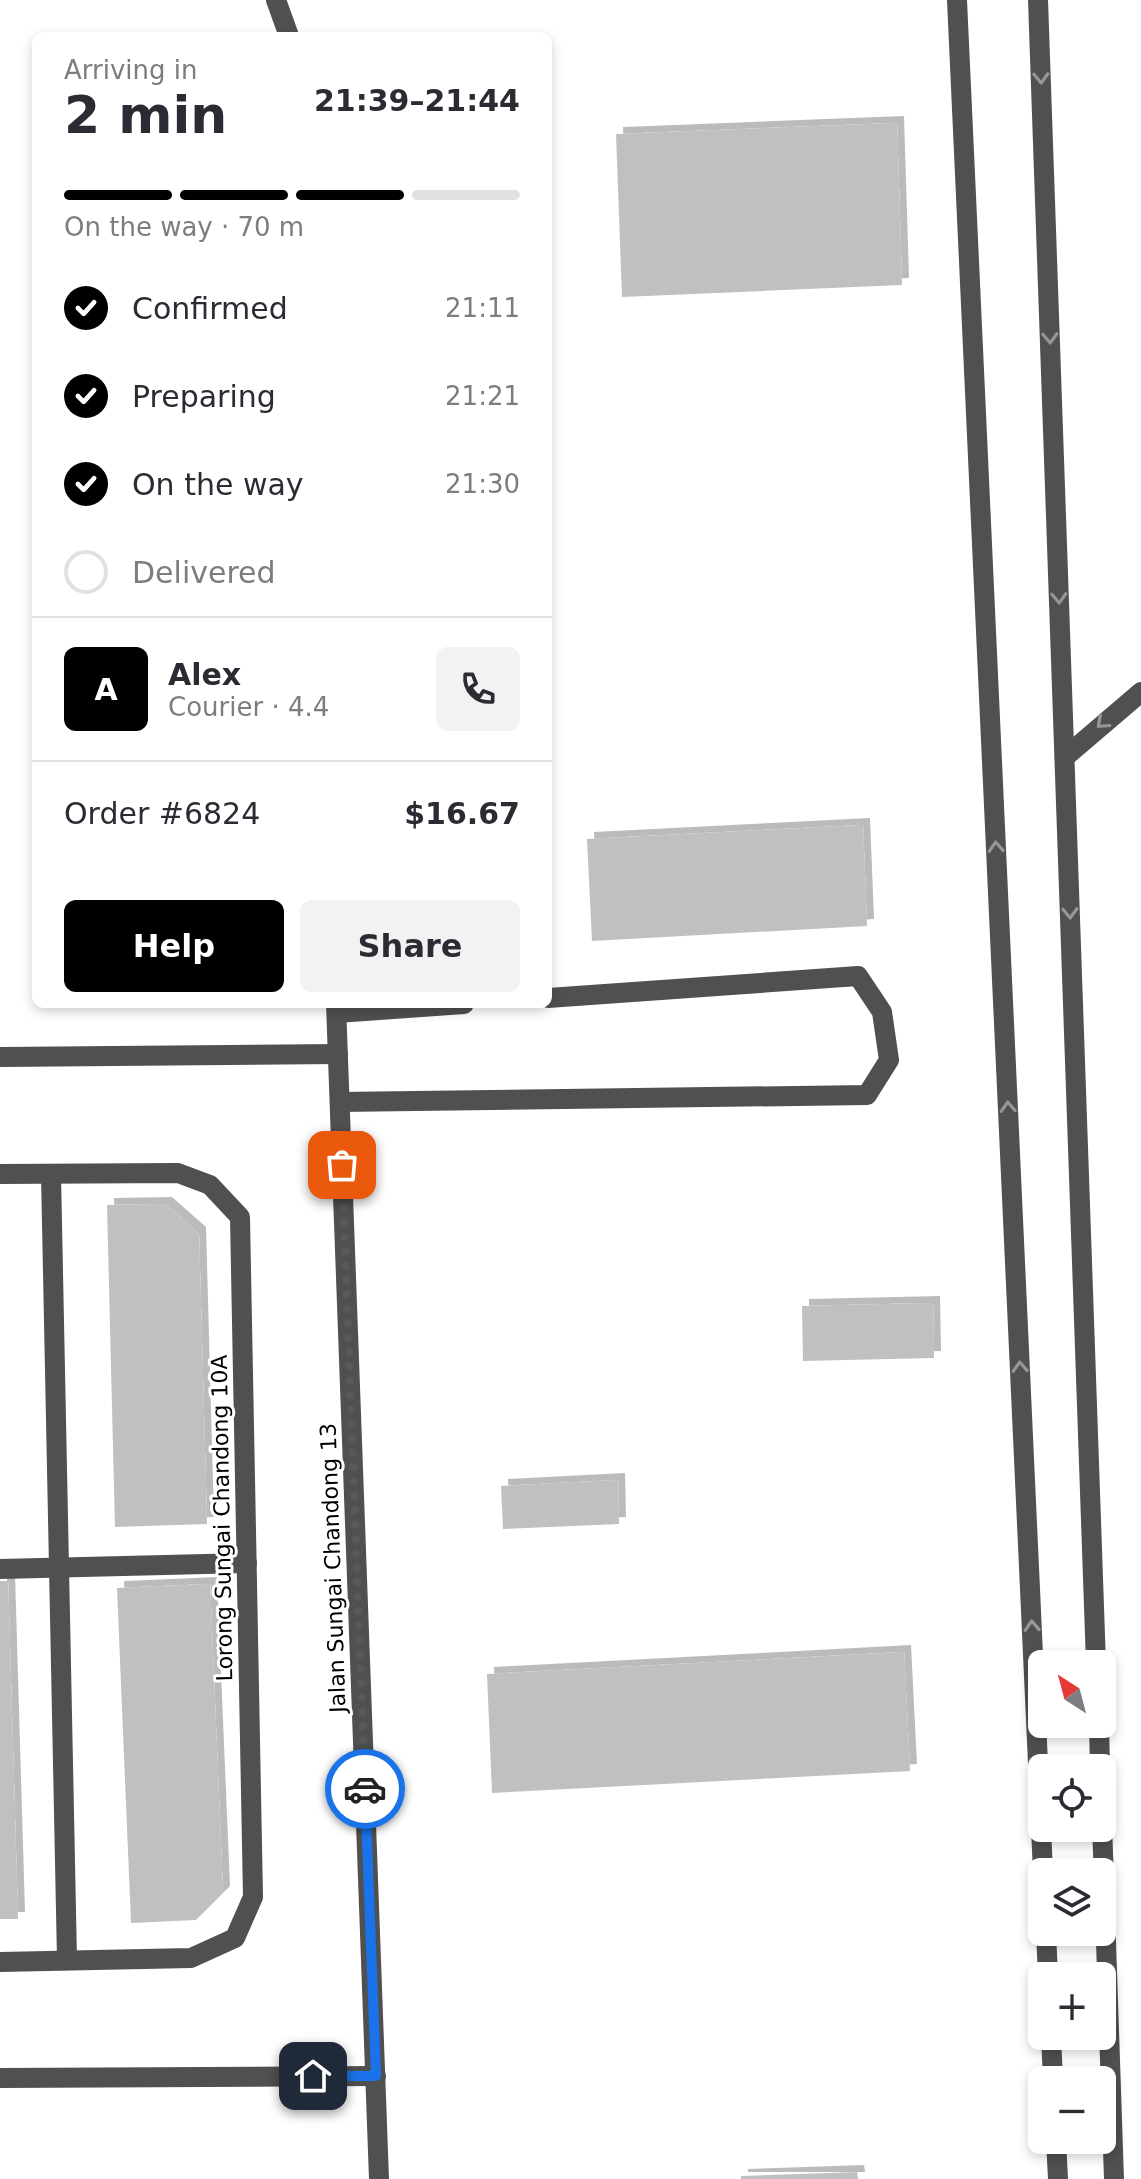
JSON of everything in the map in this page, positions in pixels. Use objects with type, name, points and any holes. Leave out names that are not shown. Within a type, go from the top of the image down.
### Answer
[{"type":"street","points":[[276,0],[288,32]]},
{"type":"street","points":[[957,0],[1042,1858]]},
{"type":"street","points":[[1038,0],[1096,1650]]},
{"type":"street","points":[[1065,757],[1141,692]]},
{"type":"street","points":[[340,1102],[867,1095],[889,1060],[882,1012],[858,976],[552,998]]},
{"type":"street","points":[[337,1009],[362,1008]]},
{"type":"street","name":"Jalan Sungai Chandong 13","points":[[337,1009],[379,2179]]},
{"type":"street","points":[[0,1057],[338,1054]]},
{"type":"street","name":"Lorong Sungai Chandong 10A","points":[[51,1174],[178,1173],[210,1185],[240,1217],[253,1897],[235,1938],[191,1958],[67,1960]]},
{"type":"street","points":[[0,1174],[51,1174],[67,1960],[0,1962]]},
{"type":"street","points":[[0,1569],[247,1563]]},
{"type":"street","points":[[1103,1842],[1114,2179]]},
{"type":"street","points":[[0,2078],[376,2076]]},
{"type":"street","points":[[1057,2154],[1058,2179]]},
{"type":"building","points":[[897,123],[902,285],[622,297],[616,134]]},
{"type":"building","points":[[863,825],[867,926],[592,941],[587,839]]},
{"type":"building","points":[[165,1204],[199,1234],[207,1524],[115,1527],[107,1205]]},
{"type":"building","points":[[933,1303],[934,1358],[803,1361],[802,1306]]},
{"type":"building","points":[[618,1480],[619,1524],[503,1529],[501,1486]]},
{"type":"building","points":[[0,1581],[8,1581],[18,1919],[0,1919]]},
{"type":"building","points":[[210,1584],[223,1893],[196,1920],[131,1923],[117,1588]]},
{"type":"building","points":[[904,1652],[910,1771],[492,1793],[487,1674]]},
{"type":"building","points":[[857,2172],[858,2179],[741,2179],[741,2176]]},
{"type":"way so far","points":[[342,1165],[365,1789]]},
{"type":"route","points":[[313,2076],[376,2076],[365,1789]]}]
